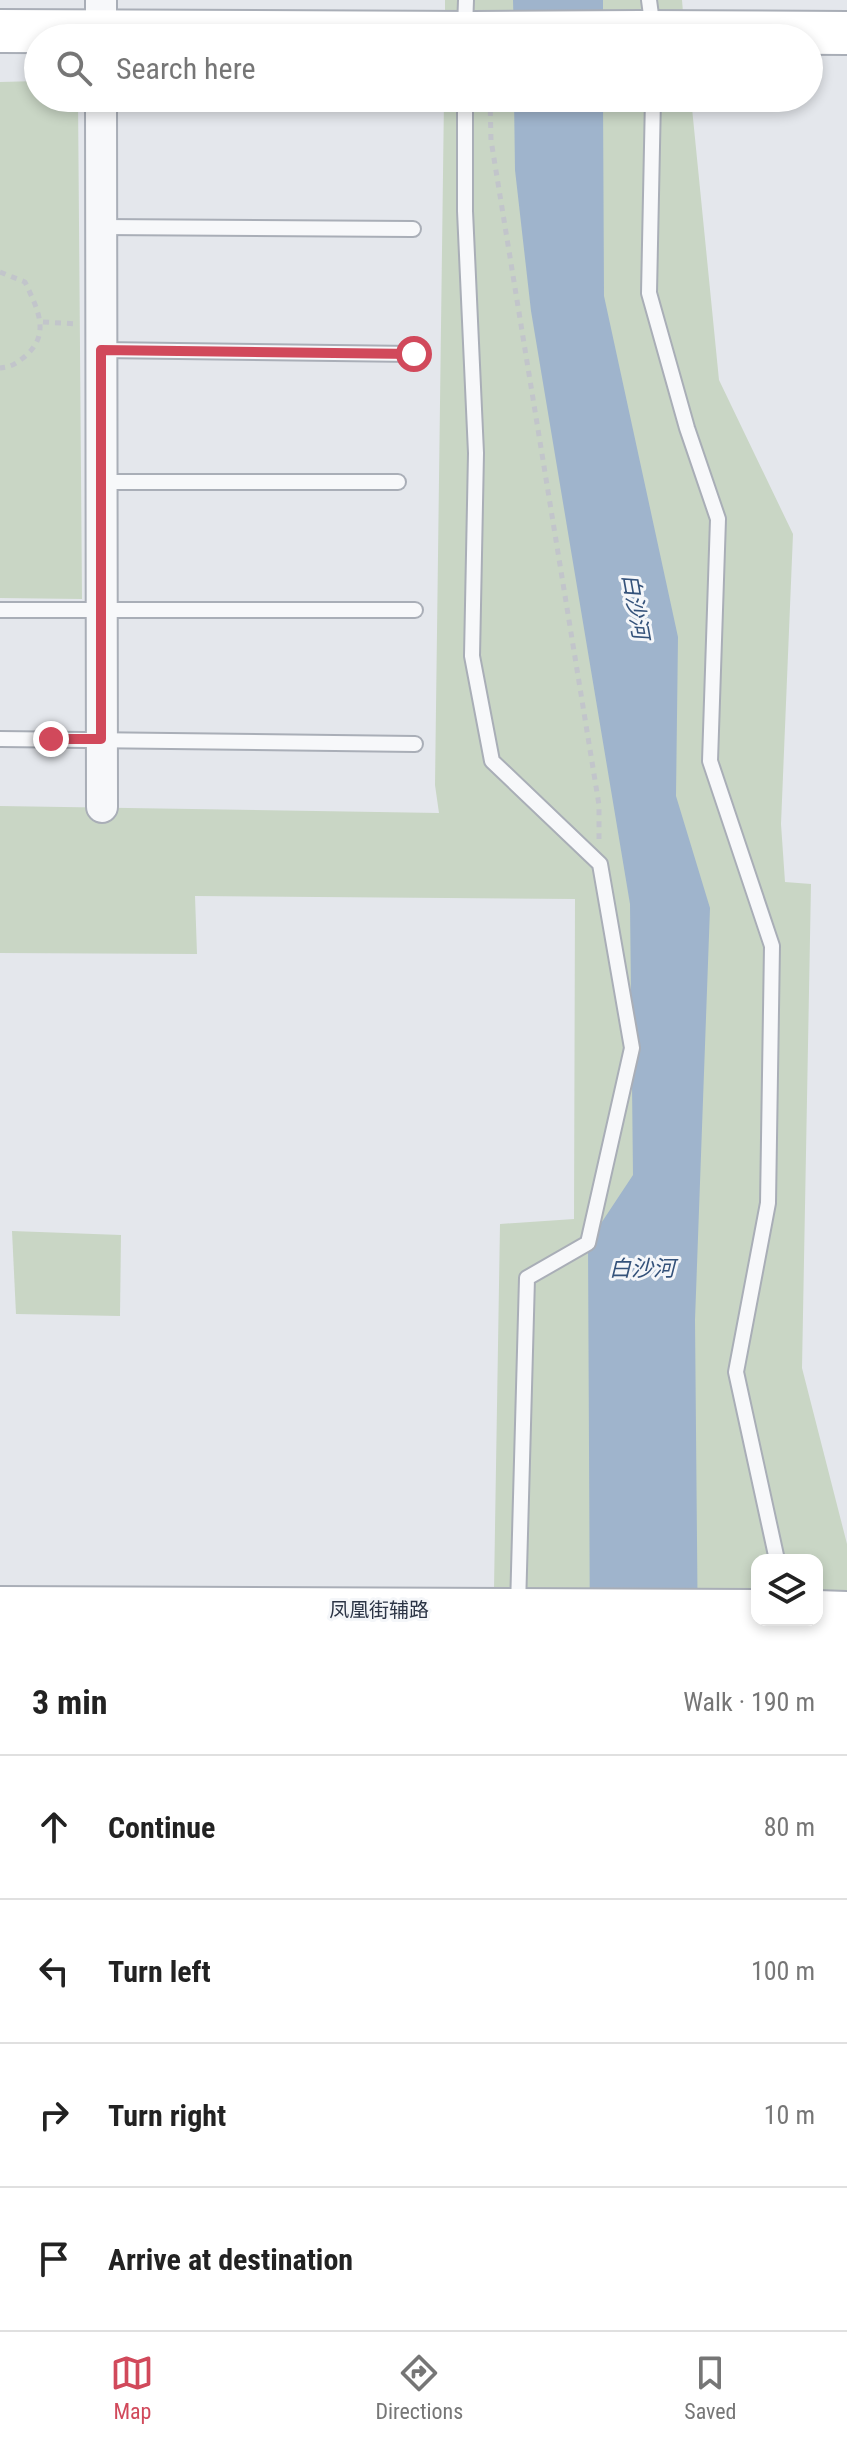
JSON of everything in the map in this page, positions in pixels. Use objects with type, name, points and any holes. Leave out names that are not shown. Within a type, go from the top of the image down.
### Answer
[{"type":"main road","points":[[0,1642],[778,1629],[847,1645]]},
{"type":"street","points":[[101,23],[223,24]]},
{"type":"street","points":[[0,31],[24,29]]},
{"type":"street","points":[[823,32],[847,33]]},
{"type":"street","points":[[101,112],[102,807]]},
{"type":"street","name":"凤凰街辅路","points":[[0,1608],[524,1631]]},
{"type":"street","points":[[778,1629],[847,1613]]},
{"type":"lane","points":[[465,112],[465,211],[476,453],[472,656],[492,761],[600,864],[632,1048],[588,1243],[527,1278],[524,1631]]},
{"type":"lane","points":[[653,112],[649,293],[687,428],[718,519],[710,761],[772,946],[768,1203],[736,1372],[776,1554]]},
{"type":"lane","points":[[101,227],[413,229]]},
{"type":"lane","points":[[101,350],[414,354]]},
{"type":"lane","points":[[101,482],[398,482]]},
{"type":"lane","points":[[0,610],[415,610]]},
{"type":"lane","points":[[0,739],[415,744]]},
{"type":"path","points":[[490,112],[491,140],[599,805],[600,864]]},
{"type":"path","points":[[0,272],[25,282],[43,322],[37,347],[11,367],[0,368]]},
{"type":"green space","points":[[445,0],[682,0],[684,24],[445,24]]},
{"type":"green space","points":[[24,81],[24,112],[78,112],[82,599],[0,598],[0,82]]},
{"type":"green space","points":[[444,112],[692,112],[719,380],[793,534],[781,824],[785,882],[811,884],[802,1368],[847,1544],[847,1650],[493,1650],[500,1224],[574,1219],[575,899],[195,896],[197,954],[0,953],[0,806],[439,813],[435,785]]},
{"type":"green space","points":[[12,1231],[121,1235],[120,1316],[16,1314]]},
{"type":"water","points":[[513,0],[603,0],[603,24],[514,24]]},
{"type":"water","name":"白沙河","points":[[514,112],[603,112],[604,296],[678,637],[676,796],[710,908],[695,1320],[698,1650],[590,1650],[588,1243],[633,1175],[630,904],[531,311],[515,170]]},
{"type":"route","points":[[51,739],[101,739],[101,350],[414,354]]}]
